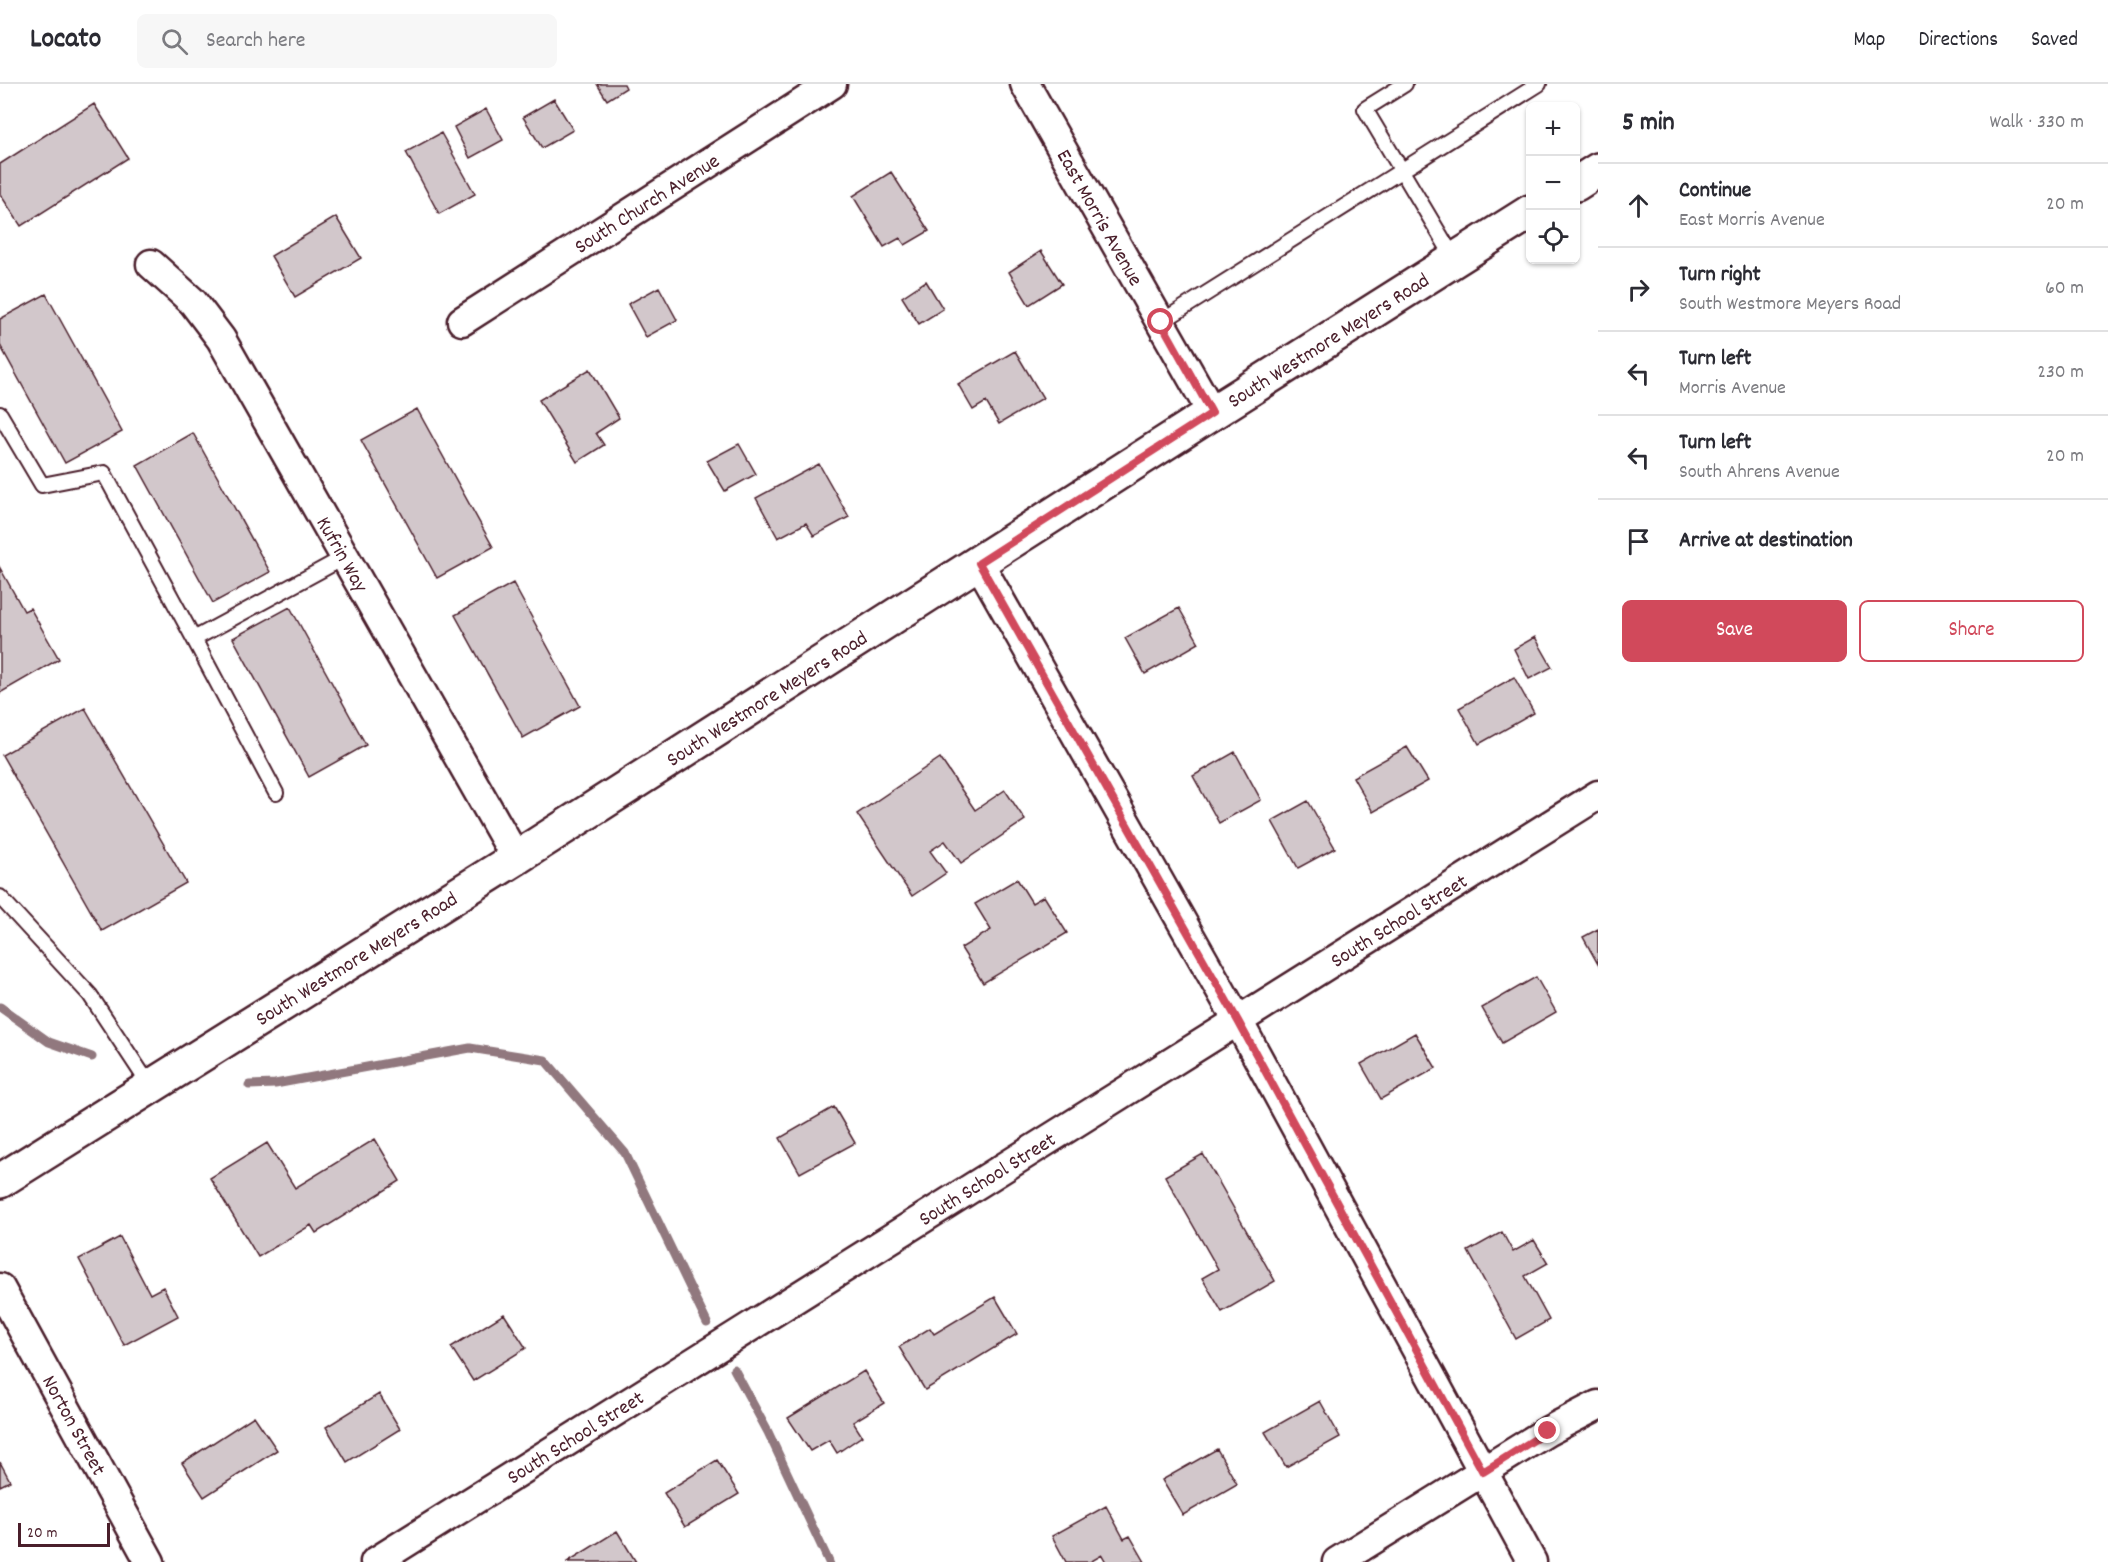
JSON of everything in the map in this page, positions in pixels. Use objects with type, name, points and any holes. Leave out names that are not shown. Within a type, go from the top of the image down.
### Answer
[{"type":"street","name":"South Church Avenue","points":[[462,321],[832,84]]},
{"type":"street","name":"East Morris Avenue","points":[[1025,84],[1212,413]]},
{"type":"street","points":[[1580,181],[1598,170]]},
{"type":"street","name":"South Westmore Meyers Road","points":[[0,1181],[516,858],[1526,215]]},
{"type":"street","name":"Kufrin Way","points":[[151,264],[193,302],[221,339],[516,858]]},
{"type":"street","points":[[979,563],[1238,1021],[1532,1562]]},
{"type":"street","name":"South School Street","points":[[375,1562],[1598,795]]},
{"type":"street","name":"Norton Street","points":[[0,1288],[150,1562]]},
{"type":"street","points":[[1337,1562],[1548,1431],[1598,1405]]},
{"type":"lane","points":[[1405,84],[1365,109],[1455,260]]},
{"type":"lane","points":[[1161,322],[1539,84]]},
{"type":"lane","points":[[0,414],[42,485],[104,473],[276,793]]},
{"type":"lane","points":[[194,639],[345,557]]},
{"type":"lane","points":[[0,897],[90,995],[150,1086]]},
{"type":"building","points":[[597,84],[624,84],[626,88],[607,100]]},
{"type":"building","points":[[554,99],[573,130],[542,148],[523,117]]},
{"type":"building","points":[[94,104],[128,158],[21,226],[0,194],[0,164]]},
{"type":"building","points":[[486,109],[503,140],[470,158],[454,127]]},
{"type":"building","points":[[441,133],[475,194],[439,214],[406,152]]},
{"type":"building","points":[[891,172],[929,231],[905,245],[900,238],[884,247],[853,196]]},
{"type":"building","points":[[336,217],[361,258],[295,297],[271,256]]},
{"type":"building","points":[[1041,251],[1062,284],[1029,305],[1009,272]]},
{"type":"building","points":[[926,281],[943,309],[919,324],[902,297]]},
{"type":"building","points":[[659,287],[677,320],[646,337],[628,304]]},
{"type":"building","points":[[46,294],[122,432],[65,463],[0,345],[0,319]]},
{"type":"building","points":[[1015,351],[1043,398],[999,424],[986,402],[973,410],[958,384]]},
{"type":"building","points":[[590,369],[619,418],[596,433],[604,445],[577,462],[539,400]]},
{"type":"building","points":[[417,409],[493,547],[437,578],[361,440]]},
{"type":"building","points":[[193,433],[270,572],[213,603],[137,465]]},
{"type":"building","points":[[739,444],[756,474],[725,491],[707,461]]},
{"type":"building","points":[[819,464],[849,517],[814,536],[806,523],[778,538],[756,498]]},
{"type":"building","points":[[0,568],[24,611],[30,608],[59,659],[0,693]]},
{"type":"building","points":[[513,583],[580,706],[523,738],[455,615]]},
{"type":"building","points":[[290,607],[366,745],[309,777],[233,638]]},
{"type":"building","points":[[1179,608],[1199,643],[1145,674],[1125,638]]},
{"type":"building","points":[[1535,637],[1552,667],[1529,679],[1514,649]]},
{"type":"building","points":[[1514,677],[1534,713],[1479,744],[1459,708]]},
{"type":"building","points":[[85,708],[186,883],[102,931],[2,755]]},
{"type":"building","points":[[1407,747],[1428,781],[1373,812],[1353,777]]},
{"type":"building","points":[[1235,752],[1261,800],[1219,823],[1193,776]]},
{"type":"building","points":[[940,758],[975,810],[1005,790],[1025,820],[961,863],[945,841],[930,851],[946,873],[912,896],[857,814]]},
{"type":"building","points":[[1308,801],[1335,848],[1298,868],[1272,821]]},
{"type":"building","points":[[1017,879],[1032,903],[1044,896],[1067,933],[983,983],[961,948],[991,930],[975,904]]},
{"type":"building","points":[[1598,929],[1598,964],[1583,937]]},
{"type":"building","points":[[1536,977],[1556,1012],[1502,1043],[1482,1008]]},
{"type":"building","points":[[1415,1033],[1436,1068],[1381,1099],[1361,1064]]},
{"type":"building","points":[[834,1107],[855,1143],[800,1173],[780,1138]]},
{"type":"building","points":[[375,1139],[400,1181],[316,1233],[311,1225],[258,1257],[210,1178],[267,1143],[295,1188]]},
{"type":"building","points":[[1203,1154],[1275,1281],[1222,1312],[1202,1278],[1218,1269],[1165,1176]]},
{"type":"building","points":[[1502,1232],[1513,1252],[1534,1240],[1548,1263],[1525,1276],[1549,1320],[1516,1339],[1468,1251]]},
{"type":"building","points":[[120,1237],[150,1294],[163,1287],[178,1316],[124,1345],[79,1259]]},
{"type":"building","points":[[995,1297],[1017,1334],[925,1390],[899,1347],[930,1328],[934,1334]]},
{"type":"building","points":[[504,1314],[526,1348],[473,1381],[451,1347]]},
{"type":"building","points":[[864,1371],[884,1403],[853,1422],[862,1436],[837,1453],[829,1440],[810,1451],[788,1418]]},
{"type":"building","points":[[379,1394],[400,1429],[347,1462],[326,1427]]},
{"type":"building","points":[[1320,1401],[1340,1437],[1286,1467],[1265,1432]]},
{"type":"building","points":[[254,1416],[277,1450],[204,1497],[182,1463]]},
{"type":"building","points":[[1217,1449],[1237,1484],[1183,1515],[1162,1480]]},
{"type":"building","points":[[717,1460],[739,1494],[685,1527],[664,1493]]},
{"type":"building","points":[[0,1462],[10,1481],[0,1486]]},
{"type":"building","points":[[1106,1506],[1124,1539],[1130,1536],[1145,1562],[1106,1562],[1102,1555],[1090,1562],[1066,1562],[1052,1536]]},
{"type":"building","points":[[617,1531],[636,1562],[567,1562]]},
{"type":"waterway","points":[[0,1007],[49,1042],[92,1057]]},
{"type":"waterway","points":[[249,1085],[275,1084],[470,1048],[545,1060],[625,1153],[707,1323]]},
{"type":"waterway","points":[[734,1369],[768,1432],[829,1562]]},
{"type":"route","points":[[1161,322],[1212,413],[979,563],[1238,1021],[1483,1472],[1548,1431]]}]
